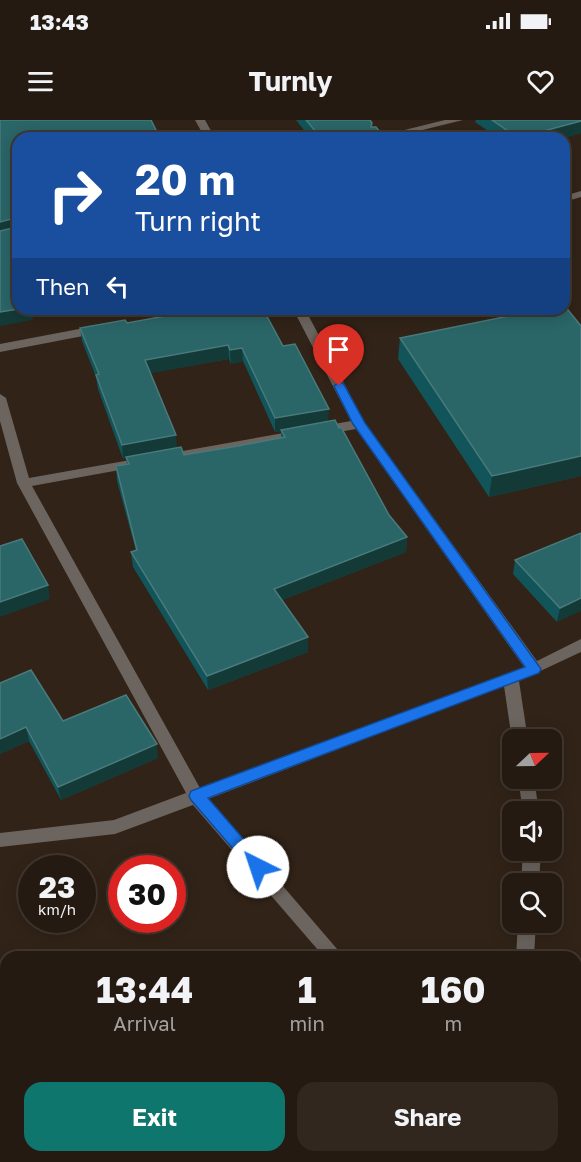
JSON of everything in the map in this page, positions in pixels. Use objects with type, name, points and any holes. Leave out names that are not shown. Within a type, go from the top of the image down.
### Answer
[{"type":"street","points":[[404,132],[458,120]]},
{"type":"street","points":[[302,315],[359,424],[534,669]]},
{"type":"street","points":[[0,348],[115,326]]},
{"type":"street","points":[[0,398],[24,483],[196,796],[330,951]]},
{"type":"street","points":[[24,483],[359,424]]},
{"type":"street","points":[[0,840],[115,826],[511,678],[581,645]]},
{"type":"street","points":[[511,678],[518,729]]},
{"type":"street","points":[[525,951],[526,933]]},
{"type":"building","points":[[0,120],[151,120],[157,132],[12,132],[12,219],[0,222]]},
{"type":"building","points":[[306,120],[370,120],[371,127],[376,127],[380,132],[316,132]]},
{"type":"building","points":[[492,120],[581,120],[540,132],[509,132]]},
{"type":"building","points":[[12,228],[12,310],[0,312],[0,231]]},
{"type":"building","points":[[570,312],[581,326],[581,456],[492,476],[400,338],[514,315],[570,315]]},
{"type":"building","points":[[171,315],[266,315],[283,346],[295,344],[329,409],[275,418],[242,348],[230,350],[228,345],[145,360],[176,435],[122,445],[96,375],[99,374],[80,328],[125,320],[127,323]]},
{"type":"building","points":[[335,420],[389,515],[407,537],[274,589],[308,637],[207,676],[131,552],[137,550],[116,466],[129,464],[126,457],[181,447],[184,455],[238,446],[285,437],[281,430]]},
{"type":"building","points":[[581,533],[581,598],[560,608],[515,560]]},
{"type":"building","points":[[22,539],[48,585],[0,602],[0,546]]},
{"type":"building","points":[[31,670],[63,721],[126,695],[157,744],[58,787],[26,727],[0,739],[0,683]]},
{"type":"route","points":[[258,867],[196,796],[534,669],[359,424],[339,386]]}]
